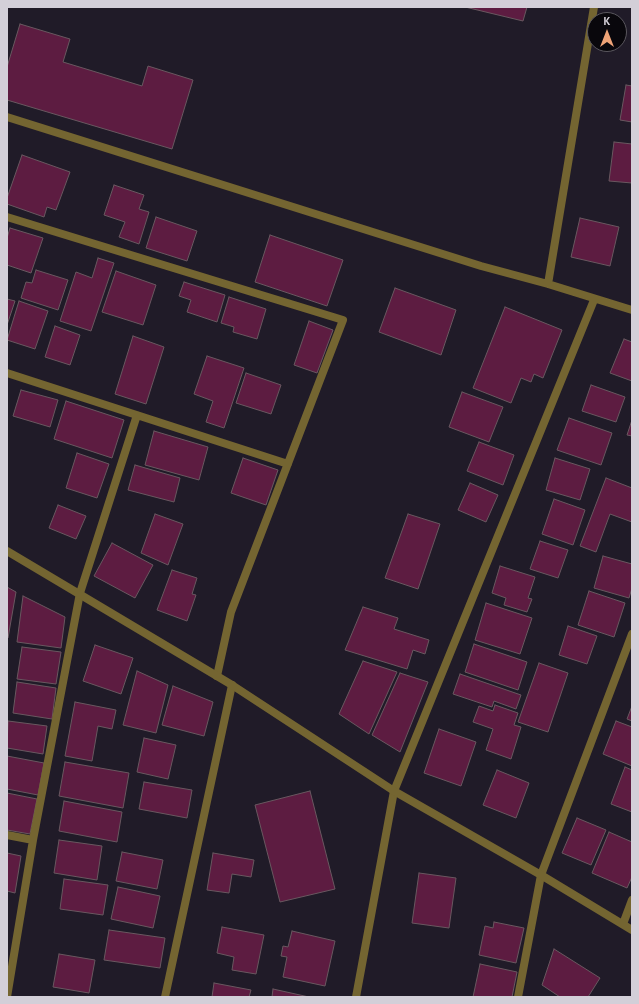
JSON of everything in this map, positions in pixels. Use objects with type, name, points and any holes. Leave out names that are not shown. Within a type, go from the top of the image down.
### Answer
[{"type":"street","points":[[548,284],[594,7]]},
{"type":"street","points":[[7,117],[481,266],[548,284],[594,300],[632,310]]},
{"type":"street","points":[[7,217],[343,320],[231,612],[217,676]]},
{"type":"street","points":[[356,997],[394,791],[594,300]]},
{"type":"street","points":[[7,373],[288,464]]},
{"type":"street","points":[[7,997],[34,840],[80,593],[137,415]]},
{"type":"street","points":[[7,551],[80,593],[232,685],[394,791],[541,875],[632,930]]},
{"type":"street","points":[[518,997],[541,875],[632,634]]},
{"type":"street","points":[[165,997],[232,685]]},
{"type":"street","points":[[7,835],[34,840]]},
{"type":"street","points":[[623,924],[632,900]]},
{"type":"building","points":[[465,7],[527,7],[523,21]]},
{"type":"building","points":[[20,24],[70,39],[63,62],[142,86],[148,66],[193,80],[172,149],[7,100],[7,67]]},
{"type":"building","points":[[626,85],[632,86],[632,122],[620,120]]},
{"type":"building","points":[[614,142],[632,144],[632,183],[609,181]]},
{"type":"building","points":[[22,155],[70,172],[56,210],[47,207],[44,217],[7,204],[7,198]]},
{"type":"building","points":[[114,185],[144,195],[139,209],[149,212],[139,244],[119,237],[125,222],[104,215]]},
{"type":"building","points":[[156,217],[197,231],[187,261],[146,248]]},
{"type":"building","points":[[580,218],[619,227],[610,266],[571,257]]},
{"type":"building","points":[[10,228],[43,238],[31,273],[7,265],[7,238]]},
{"type":"building","points":[[270,235],[343,260],[327,306],[255,282]]},
{"type":"building","points":[[98,258],[114,263],[91,331],[60,321],[76,272],[92,278]]},
{"type":"building","points":[[36,270],[68,280],[58,310],[21,298],[26,282],[32,283]]},
{"type":"building","points":[[116,271],[156,285],[143,325],[102,312]]},
{"type":"building","points":[[184,282],[225,295],[217,322],[187,312],[191,300],[179,296]]},
{"type":"building","points":[[395,288],[456,310],[441,355],[379,332]]},
{"type":"building","points":[[229,297],[266,309],[257,339],[233,332],[234,327],[221,323]]},
{"type":"building","points":[[7,299],[15,301],[7,325]]},
{"type":"building","points":[[19,301],[48,311],[35,349],[7,340]]},
{"type":"building","points":[[505,307],[562,330],[543,378],[534,374],[531,382],[521,378],[511,403],[473,388]]},
{"type":"building","points":[[309,321],[333,330],[317,373],[294,365]]},
{"type":"building","points":[[55,326],[80,335],[70,365],[45,357]]},
{"type":"building","points":[[133,336],[164,347],[146,404],[115,394]]},
{"type":"building","points":[[624,339],[632,342],[632,381],[610,373]]},
{"type":"building","points":[[207,356],[244,368],[224,428],[206,422],[213,401],[194,394]]},
{"type":"building","points":[[246,373],[281,385],[271,414],[236,403]]},
{"type":"building","points":[[591,385],[625,397],[616,422],[582,411]]},
{"type":"building","points":[[21,390],[58,400],[50,427],[13,416]]},
{"type":"building","points":[[462,392],[503,407],[489,442],[449,427]]},
{"type":"building","points":[[66,401],[124,420],[112,458],[54,439]]},
{"type":"building","points":[[569,418],[612,433],[601,465],[557,450]]},
{"type":"building","points":[[632,420],[632,436],[627,435]]},
{"type":"building","points":[[154,431],[208,447],[199,480],[145,465]]},
{"type":"building","points":[[479,442],[514,455],[503,485],[467,471]]},
{"type":"building","points":[[77,453],[109,464],[97,498],[66,488]]},
{"type":"building","points":[[243,458],[278,470],[266,505],[231,493]]},
{"type":"building","points":[[555,458],[590,469],[580,500],[546,490]]},
{"type":"building","points":[[135,465],[180,478],[174,502],[128,490]]},
{"type":"building","points":[[606,478],[632,488],[632,522],[610,514],[596,552],[580,546]]},
{"type":"building","points":[[470,483],[498,495],[486,522],[458,510]]},
{"type":"building","points":[[554,499],[585,510],[573,545],[542,534]]},
{"type":"building","points":[[58,505],[86,516],[76,539],[49,528]]},
{"type":"building","points":[[155,514],[183,524],[168,565],[141,553]]},
{"type":"building","points":[[408,514],[440,524],[418,589],[385,578]]},
{"type":"building","points":[[540,541],[568,550],[558,578],[530,569]]},
{"type":"building","points":[[112,543],[153,565],[135,598],[94,576]]},
{"type":"building","points":[[603,556],[632,564],[632,588],[629,598],[594,588]]},
{"type":"building","points":[[500,566],[535,577],[528,598],[532,599],[527,612],[504,605],[506,598],[492,593]]},
{"type":"building","points":[[172,570],[197,578],[192,594],[196,595],[187,621],[157,610]]},
{"type":"building","points":[[7,587],[16,592],[8,638],[7,637]]},
{"type":"building","points":[[589,591],[625,603],[614,637],[578,625]]},
{"type":"building","points":[[23,596],[65,617],[61,648],[17,642]]},
{"type":"building","points":[[486,603],[532,618],[520,654],[475,640]]},
{"type":"building","points":[[363,607],[398,618],[394,629],[429,640],[425,654],[413,650],[407,669],[345,650]]},
{"type":"building","points":[[568,626],[597,636],[587,664],[559,655]]},
{"type":"building","points":[[474,644],[527,662],[518,690],[465,672]]},
{"type":"building","points":[[95,645],[133,658],[121,694],[83,681]]},
{"type":"building","points":[[22,647],[61,652],[56,684],[17,679]]},
{"type":"building","points":[[363,661],[397,672],[369,734],[339,714]]},
{"type":"building","points":[[539,663],[568,673],[548,732],[518,722]]},
{"type":"building","points":[[137,671],[168,685],[156,733],[123,725]]},
{"type":"building","points":[[400,673],[428,682],[400,752],[372,735]]},
{"type":"building","points":[[460,674],[521,695],[516,709],[494,701],[492,707],[453,694]]},
{"type":"building","points":[[17,682],[56,688],[52,719],[13,713]]},
{"type":"building","points":[[173,686],[213,702],[204,736],[162,725]]},
{"type":"building","points":[[75,702],[116,710],[112,729],[98,726],[92,761],[65,756]]},
{"type":"building","points":[[495,705],[518,713],[514,725],[521,727],[511,759],[486,750],[493,729],[473,722],[479,706],[493,711]]},
{"type":"building","points":[[632,706],[632,721],[627,719]]},
{"type":"building","points":[[8,721],[47,726],[43,754],[7,748]]},
{"type":"building","points":[[616,721],[632,727],[632,766],[603,754]]},
{"type":"building","points":[[439,729],[476,742],[461,786],[424,773]]},
{"type":"building","points":[[144,738],[176,745],[168,779],[137,772]]},
{"type":"building","points":[[7,756],[44,763],[38,795],[7,789]]},
{"type":"building","points":[[65,762],[129,773],[123,808],[59,796]]},
{"type":"building","points":[[625,767],[632,770],[632,812],[611,804]]},
{"type":"building","points":[[497,770],[529,783],[516,818],[483,805]]},
{"type":"building","points":[[144,782],[192,790],[187,818],[139,809]]},
{"type":"building","points":[[310,791],[335,889],[280,902],[255,805]]},
{"type":"building","points":[[7,793],[37,799],[30,834],[7,830]]},
{"type":"building","points":[[64,801],[122,812],[117,842],[59,831]]},
{"type":"building","points":[[577,818],[606,830],[591,865],[562,853]]},
{"type":"building","points":[[609,832],[632,842],[632,877],[627,888],[592,873]]},
{"type":"building","points":[[59,840],[102,846],[97,880],[54,873]]},
{"type":"building","points":[[122,852],[163,860],[157,889],[116,881]]},
{"type":"building","points":[[7,853],[21,856],[15,893],[7,891]]},
{"type":"building","points":[[213,853],[254,860],[251,877],[232,874],[229,893],[207,890]]},
{"type":"building","points":[[419,873],[456,878],[449,928],[412,923]]},
{"type":"building","points":[[64,879],[108,885],[103,915],[60,909]]},
{"type":"building","points":[[118,887],[160,896],[153,928],[111,919]]},
{"type":"building","points":[[494,922],[524,928],[516,963],[479,955],[485,926],[493,928]]},
{"type":"building","points":[[222,927],[264,935],[256,974],[232,970],[234,957],[217,953]]},
{"type":"building","points":[[109,930],[165,938],[160,968],[104,960]]},
{"type":"building","points":[[292,931],[335,941],[325,986],[283,977],[287,957],[281,956],[283,946],[288,947]]},
{"type":"building","points":[[554,949],[600,978],[588,997],[560,997],[542,985]]},
{"type":"building","points":[[59,954],[95,960],[89,993],[53,987]]},
{"type":"building","points":[[480,964],[517,972],[512,997],[473,997]]},
{"type":"building","points":[[214,983],[251,990],[249,997],[212,997]]},
{"type":"building","points":[[273,989],[309,997],[272,997]]}]
